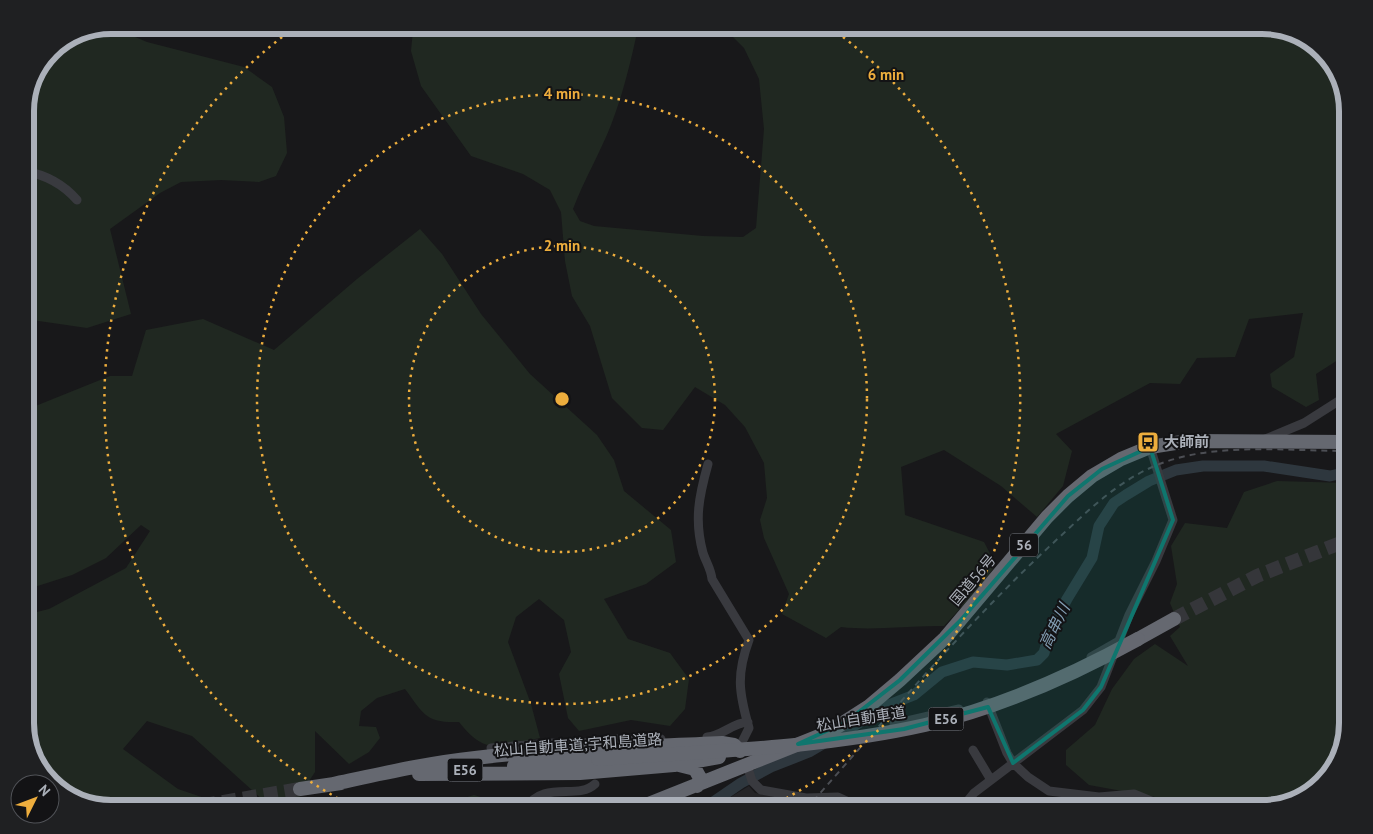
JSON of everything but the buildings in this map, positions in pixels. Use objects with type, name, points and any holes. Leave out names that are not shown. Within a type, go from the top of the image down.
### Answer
[{"type":"highway","name":"国道56号","points":[[660,800],[697,786],[744,762],[829,732],[868,707],[945,638],[1047,517],[1068,496],[1106,466],[1150,447],[1188,441],[1339,442]]},
{"type":"highway","name":"松山自動車道","points":[[744,762],[950,718],[1026,694],[1090,665],[1174,619]]},
{"type":"highway","points":[[333,784],[408,768],[510,755],[722,743],[734,745],[744,762]]},
{"type":"highway","name":"松山自動車道;宇和島道路","points":[[300,789],[420,774],[598,759],[744,762]]},
{"type":"highway","points":[[674,765],[703,759],[744,762]]},
{"type":"highway","points":[[420,774],[580,773],[688,765],[695,768],[700,778],[697,786]]},
{"type":"street","points":[[34,173],[62,186],[78,200]]},
{"type":"street","points":[[1260,442],[1266,437],[1304,423],[1339,401]]},
{"type":"street","points":[[968,800],[991,780],[1083,710],[1101,688],[1119,640],[1173,520],[1156,473],[1150,447]]},
{"type":"street","points":[[708,464],[697,516],[704,554],[711,569],[712,578],[749,640],[742,660],[739,685],[749,728],[744,762],[761,790],[806,798],[838,796],[846,800]]},
{"type":"street","points":[[894,724],[986,701],[1060,671],[1119,640]]},
{"type":"street","points":[[986,701],[1007,753],[1013,763],[1028,777],[1049,791],[1099,797],[1134,794],[1149,800]]},
{"type":"street","points":[[491,748],[552,743],[568,745],[718,736],[740,723],[748,722]]},
{"type":"street","points":[[973,750],[991,780]]},
{"type":"street","points":[[531,800],[532,798],[558,791],[587,789],[595,784]]},
{"type":"highlighted area","points":[[1150,447],[1173,520],[1101,687],[1083,710],[1013,763],[988,707],[904,729],[798,744],[846,722],[900,680],[960,621],[1068,496],[1102,469]]},
{"type":"shaded area","points":[[100,34],[128,34],[147,42],[244,67],[272,87],[284,117],[287,153],[276,176],[259,182],[221,180],[181,182],[160,193],[110,229],[131,314],[87,328],[34,320],[34,105],[36,91],[42,76],[60,53],[72,44]]},
{"type":"shaded area","points":[[413,34],[637,34],[615,113],[573,209],[580,221],[594,226],[703,236],[743,237],[756,228],[764,129],[759,79],[744,48],[733,37],[726,34],[1273,34],[1301,44],[1317,56],[1331,76],[1338,95],[1339,105],[1339,359],[1316,374],[1319,400],[1306,407],[1272,387],[1270,374],[1294,357],[1303,313],[1249,319],[1235,357],[1197,358],[1180,384],[1150,383],[1056,434],[1072,451],[1063,486],[1037,517],[1001,486],[944,450],[901,467],[905,515],[984,542],[996,565],[979,588],[944,626],[841,627],[826,638],[782,614],[789,594],[764,538],[760,520],[767,498],[764,463],[745,427],[725,405],[695,387],[663,430],[642,428],[612,398],[590,326],[572,296],[565,261],[561,212],[550,190],[523,174],[471,156],[421,86],[411,51]]},
{"type":"shaded area","points":[[420,229],[442,254],[481,314],[530,374],[597,435],[614,460],[624,491],[671,530],[676,562],[646,584],[604,599],[628,639],[670,653],[689,679],[685,709],[670,726],[631,720],[579,731],[568,718],[559,674],[571,652],[564,620],[539,599],[516,617],[508,642],[531,704],[540,738],[504,746],[486,745],[469,733],[459,722],[439,721],[426,715],[405,689],[377,698],[361,711],[359,726],[376,727],[380,738],[369,752],[349,764],[315,731],[315,772],[299,800],[263,800],[192,736],[147,721],[123,749],[178,789],[210,800],[100,800],[72,790],[60,781],[60,774],[53,774],[42,758],[35,739],[34,613],[49,609],[126,568],[150,531],[141,525],[106,558],[72,575],[34,587],[34,407],[110,376],[132,376],[146,330],[203,319],[274,350],[357,279]]},
{"type":"shaded area","points":[[1277,481],[1339,483],[1339,734],[1329,762],[1317,778],[1301,790],[1273,800],[1171,800],[1089,785],[1066,765],[1066,750],[1095,725],[1112,689],[1134,659],[1155,644],[1188,666],[1170,636],[1180,627],[1170,603],[1177,584],[1171,546],[1185,523],[1227,528],[1244,492]]},
{"type":"shaded area","points":[[749,786],[755,793],[799,800],[726,800]]},
{"type":"shaded area","points":[[474,795],[488,800],[457,800]]},
{"type":"waterway","name":"高串川","points":[[716,800],[741,783],[771,767],[809,752],[891,704],[914,695],[942,672],[973,662],[1007,665],[1037,660],[1044,653],[1050,631],[1092,558],[1099,526],[1114,503],[1149,481],[1176,470],[1203,466],[1264,466],[1330,476],[1339,474]]},
{"type":"tunnel","points":[[1174,619],[1257,576],[1339,544]]},
{"type":"tunnel","points":[[235,800],[300,789]]},
{"type":"railway","points":[[814,800],[926,674],[1019,575],[1078,520],[1120,485],[1151,468],[1189,455],[1257,449],[1339,451]]},
{"type":"place","name":"大師前","points":[[1148,442]]}]
